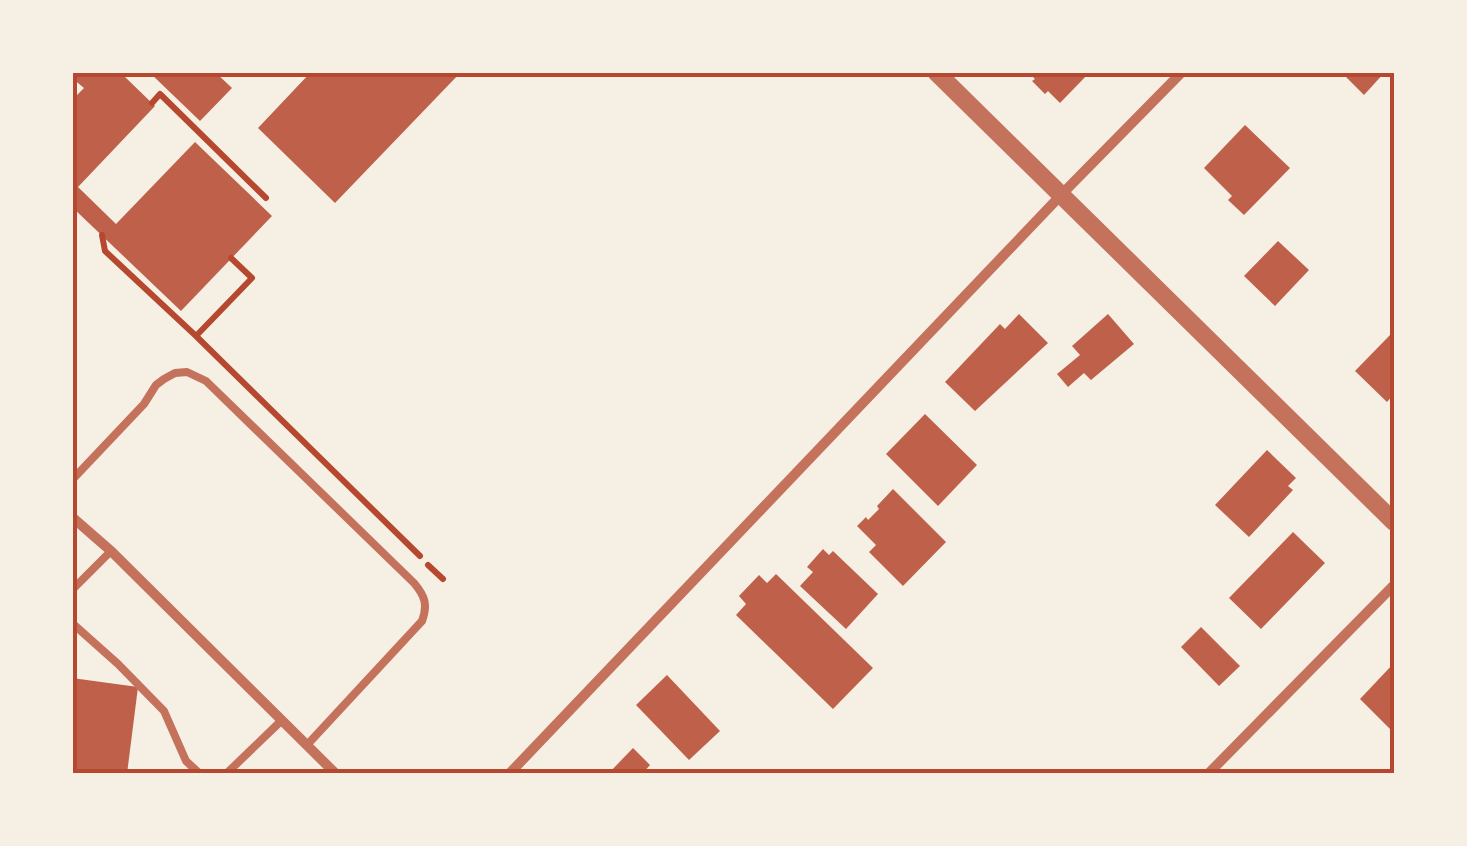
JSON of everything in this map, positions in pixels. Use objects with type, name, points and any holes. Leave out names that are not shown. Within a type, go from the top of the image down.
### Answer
[{"type":"street","points":[[936,72],[1394,522]]},
{"type":"street","points":[[509,774],[1182,72]]},
{"type":"street","points":[[72,517],[336,774]]},
{"type":"street","points":[[1208,774],[1394,585]]},
{"type":"lane","points":[[72,480],[144,404],[156,386],[176,373],[187,372],[216,390],[414,582],[426,600],[422,621],[307,745]]},
{"type":"lane","points":[[72,590],[110,550]]},
{"type":"lane","points":[[72,623],[164,711],[186,761],[200,774]]},
{"type":"lane","points":[[226,774],[282,720]]},
{"type":"path","points":[[152,103],[160,94],[266,198]]},
{"type":"path","points":[[102,235],[105,251],[443,580]]},
{"type":"path","points":[[196,336],[252,278],[231,258]]},
{"type":"building","points":[[72,72],[128,72],[124,76],[155,106],[78,187],[116,224],[195,142],[272,216],[181,311],[72,207],[72,100],[84,88],[72,78]]},
{"type":"building","points":[[149,72],[215,72],[232,88],[200,121]]},
{"type":"building","points":[[311,72],[461,72],[335,203],[258,128]]},
{"type":"building","points":[[1028,72],[1090,72],[1060,103],[1048,91],[1045,94]]},
{"type":"building","points":[[1341,72],[1385,72],[1364,95]]},
{"type":"building","points":[[1245,125],[1290,168],[1244,215],[1228,200],[1232,196],[1204,168]]},
{"type":"building","points":[[1278,241],[1309,270],[1275,306],[1244,276]]},
{"type":"building","points":[[1019,314],[1048,343],[975,411],[945,382],[1000,324],[1005,329]]},
{"type":"building","points":[[1108,314],[1134,344],[1091,380],[1084,373],[1068,387],[1057,374],[1080,355],[1072,346]]},
{"type":"building","points":[[1390,335],[1394,340],[1394,394],[1387,402],[1355,371]]},
{"type":"building","points":[[925,414],[977,465],[938,506],[886,454]]},
{"type":"building","points":[[1267,450],[1296,478],[1288,486],[1293,490],[1249,537],[1215,505]]},
{"type":"building","points":[[893,489],[946,542],[903,586],[869,552],[876,545],[857,526],[879,509],[877,506]]},
{"type":"building","points":[[1293,532],[1325,563],[1261,629],[1229,598]]},
{"type":"building","points":[[823,549],[829,555],[833,551],[878,594],[846,629],[800,586],[813,572],[807,567]]},
{"type":"building","points":[[776,574],[873,668],[833,709],[736,615],[746,604],[739,596],[759,575],[767,583]]},
{"type":"building","points":[[1201,627],[1240,666],[1219,686],[1181,647]]},
{"type":"building","points":[[1394,663],[1394,733],[1360,699]]},
{"type":"building","points":[[667,675],[720,731],[689,760],[636,705]]},
{"type":"building","points":[[72,678],[138,687],[127,774],[72,774]]},
{"type":"building","points":[[633,748],[650,765],[642,774],[608,774]]}]
